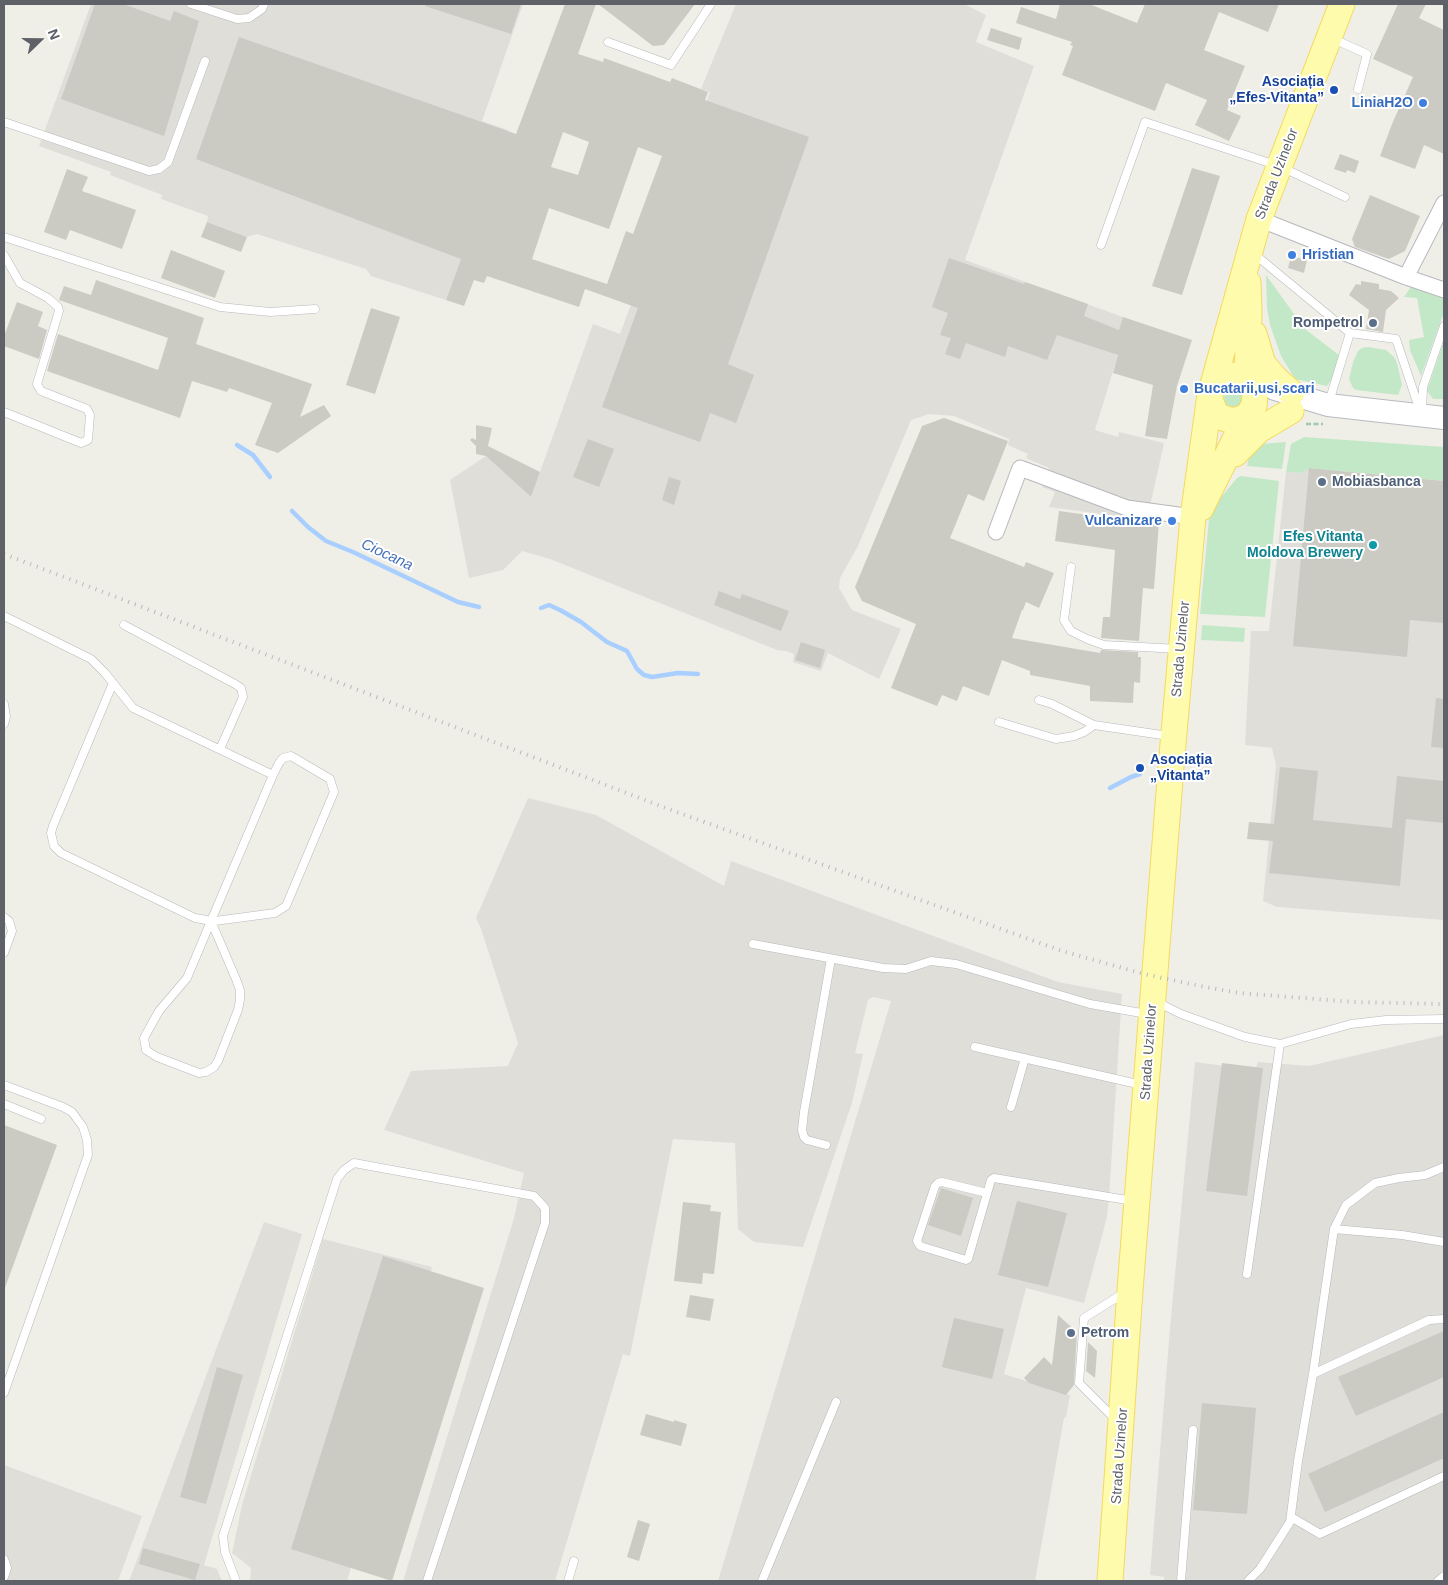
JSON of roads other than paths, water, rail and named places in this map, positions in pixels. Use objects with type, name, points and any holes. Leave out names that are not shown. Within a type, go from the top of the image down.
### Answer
[{"type":"main road","name":"Strada Uzinelor","points":[[1110,1581],[1130,1290],[1181,649],[1193,520],[1211,393],[1259,218],[1342,4]]},
{"type":"main road","name":"Strada Uzinelor","points":[[1248,255],[1250,382]]},
{"type":"main road","points":[[1249,312],[1264,364],[1296,409]]},
{"type":"main road","points":[[1296,409],[1235,375],[1229,375],[1217,381],[1211,393],[1215,412],[1226,420],[1240,420],[1248,415],[1296,409],[1326,414],[1444,418]]},
{"type":"main road","points":[[1248,415],[1256,399],[1250,382]]},
{"type":"main road","points":[[1222,468],[1259,430],[1296,409]]},
{"type":"main road","name":"Strada Uzinelor","points":[[1193,520],[1222,468],[1248,415]]},
{"type":"street","points":[[1406,277],[1444,203]]},
{"type":"street","points":[[1259,218],[1406,277],[1444,290]]},
{"type":"street","points":[[996,532],[1020,468],[1127,508],[1193,520]]},
{"type":"lane","points":[[191,4],[237,19],[250,18],[262,9],[264,4]]},
{"type":"lane","points":[[608,42],[671,66],[711,4]]},
{"type":"lane","points":[[1329,37],[1367,54],[1358,89]]},
{"type":"lane","points":[[4,122],[149,171],[159,169],[168,162],[205,61]]},
{"type":"lane","points":[[1101,245],[1145,122],[1279,166],[1345,197]]},
{"type":"lane","points":[[4,237],[220,307],[270,312],[315,309]]},
{"type":"lane","points":[[4,255],[20,283],[48,298],[58,307],[59,311],[37,384],[41,391],[87,409],[90,415],[88,440],[82,443],[4,412]]},
{"type":"lane","points":[[1248,255],[1350,332],[1396,338],[1421,416]]},
{"type":"lane","points":[[1421,416],[1423,387],[1444,326]]},
{"type":"lane","points":[[1326,414],[1350,332]]},
{"type":"lane","points":[[1071,567],[1064,620],[1071,631],[1104,645],[1181,649]]},
{"type":"lane","points":[[4,616],[91,659],[133,708],[273,775]]},
{"type":"lane","points":[[124,625],[241,688],[243,697],[220,749]]},
{"type":"lane","points":[[113,683],[53,826],[51,833],[54,846],[61,854],[195,918],[211,921],[275,913],[286,906],[334,792],[334,788],[327,776],[291,756],[283,758],[278,763],[211,921],[187,978],[159,1011],[144,1038],[146,1050],[157,1057],[199,1072],[206,1072],[214,1067],[218,1061],[238,1010],[240,1000],[240,990],[236,978],[211,921]]},
{"type":"lane","points":[[1039,700],[1052,704],[1094,725],[1174,737]]},
{"type":"lane","points":[[4,704],[6,717],[4,724]]},
{"type":"lane","points":[[999,722],[1056,739],[1074,736],[1094,725]]},
{"type":"lane","points":[[4,917],[9,922],[12,931],[4,953]]},
{"type":"lane","points":[[752,944],[896,969],[906,969],[931,961],[956,964],[1090,1004],[1152,1008],[1181,1014],[1245,1038],[1280,1044],[1351,1024],[1386,1020],[1444,1019]]},
{"type":"lane","points":[[826,1145],[807,1140],[802,1130],[831,959]]},
{"type":"lane","points":[[1247,1274],[1280,1044]]},
{"type":"lane","points":[[975,1047],[1146,1086]]},
{"type":"lane","points":[[1012,1107],[1025,1058]]},
{"type":"lane","points":[[4,1085],[72,1112],[83,1127],[87,1140],[88,1155],[4,1393]]},
{"type":"lane","points":[[4,1104],[41,1119]]},
{"type":"lane","points":[[236,1581],[225,1552],[223,1536],[337,1180],[344,1170],[354,1163],[534,1196],[544,1208],[545,1223],[428,1581]]},
{"type":"lane","points":[[1248,1581],[1260,1569],[1291,1518],[1334,1229],[1346,1205],[1375,1184],[1425,1175],[1444,1166]]},
{"type":"lane","points":[[987,1193],[942,1182],[938,1183],[935,1186],[917,1241],[918,1244],[966,1260],[968,1258],[991,1180],[994,1178],[1137,1202]]},
{"type":"lane","points":[[1334,1229],[1392,1234],[1444,1242]]},
{"type":"lane","points":[[1122,1427],[1079,1383],[1084,1318],[1130,1290]]},
{"type":"lane","points":[[1313,1374],[1429,1320],[1444,1319]]},
{"type":"lane","points":[[762,1581],[836,1402]]},
{"type":"lane","points":[[1181,1581],[1193,1430]]},
{"type":"lane","points":[[1291,1518],[1320,1534],[1444,1476]]},
{"type":"lane","points":[[4,1559],[7,1568],[4,1577]]},
{"type":"lane","points":[[568,1581],[574,1560]]},
{"type":"lane","points":[[1438,1581],[1444,1576]]},
{"type":"waterway","name":"Ciocana","points":[[237,445],[253,455],[270,477]]},
{"type":"waterway","name":"Ciocana","points":[[292,511],[326,541],[458,602],[479,607]]},
{"type":"waterway","name":"Ciocana","points":[[541,608],[549,605],[560,610],[581,622],[607,642],[627,651],[637,669],[644,675],[652,677],[678,673],[698,674]]},
{"type":"waterway","name":"Ciocana","points":[[1110,788],[1140,774]]},
{"type":"railway","points":[[4,554],[671,810],[1062,951],[1144,974],[1239,993],[1354,1002],[1444,1004]]},
{"type":"place","name":"Asociația „Efes-Vitanta”","points":[[1334,90]]},
{"type":"place","name":"LiniaH2O","points":[[1423,103]]},
{"type":"place","name":"Hristian","points":[[1292,255]]},
{"type":"place","name":"Rompetrol","points":[[1373,323]]},
{"type":"place","name":"Bucatarii,usi,scari","points":[[1184,389]]},
{"type":"place","name":"Mobiasbanca","points":[[1322,482]]},
{"type":"place","name":"Vulcanizare","points":[[1172,521]]},
{"type":"place","name":"Efes Vitanta Moldova Brewery","points":[[1373,545]]},
{"type":"place","name":"Asociația „Vitanta”","points":[[1140,768]]},
{"type":"place","name":"Petrom","points":[[1071,1333]]}]
